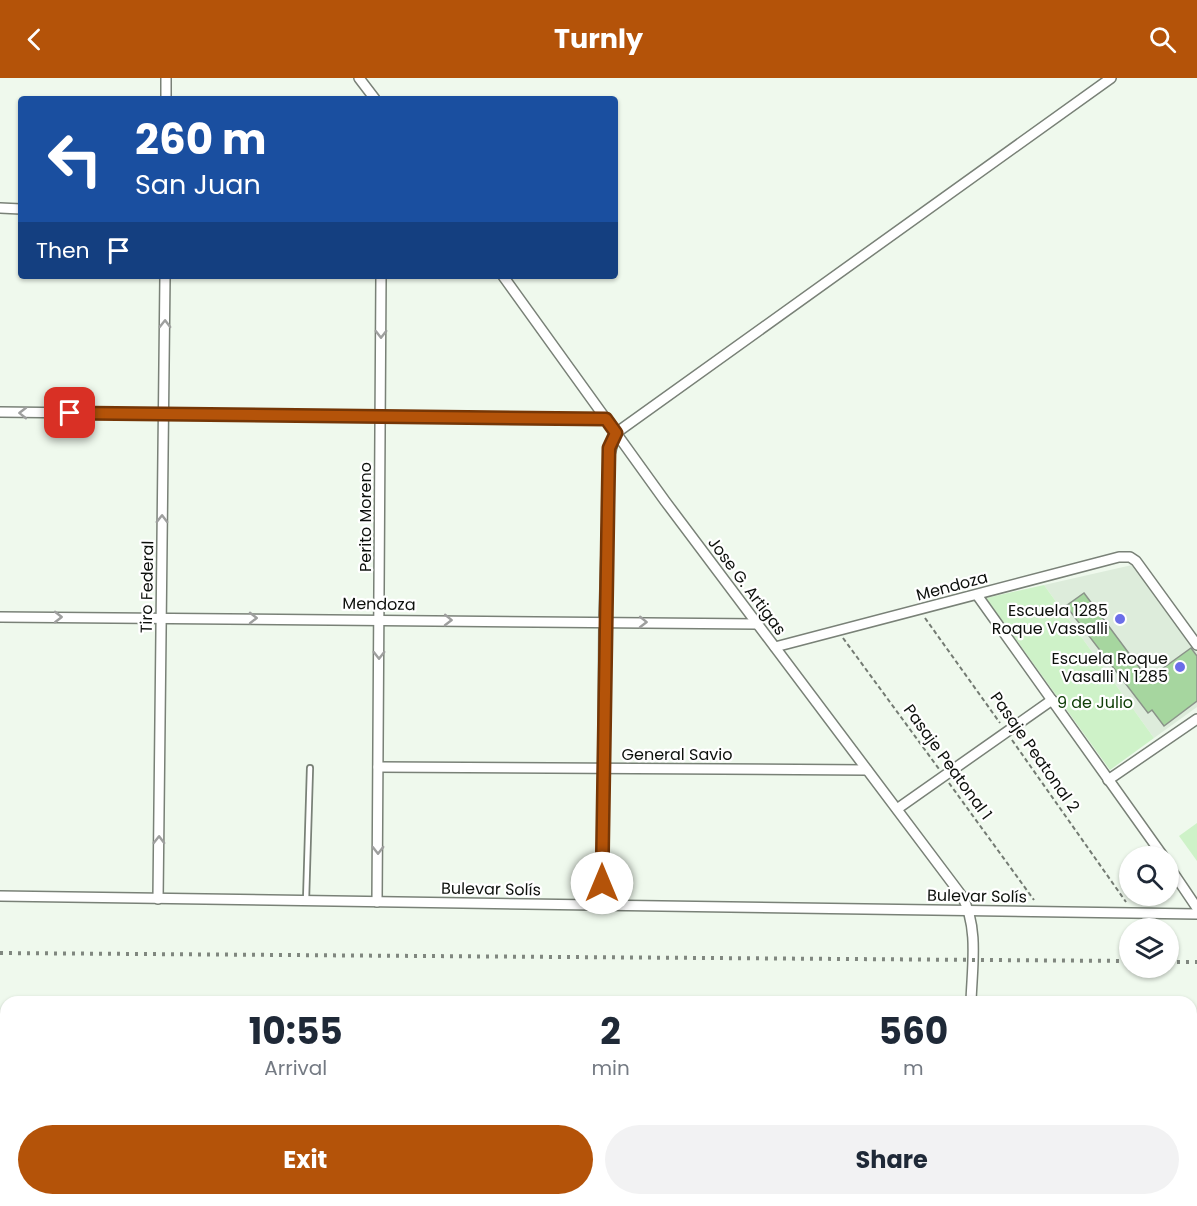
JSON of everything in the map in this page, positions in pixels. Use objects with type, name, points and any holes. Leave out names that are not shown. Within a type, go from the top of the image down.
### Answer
[{"type":"street","points":[[166,78],[166,96]]},
{"type":"street","points":[[359,78],[373,96]]},
{"type":"street","points":[[602,905],[604,622],[609,448],[616,433],[1111,78]]},
{"type":"street","points":[[0,208],[18,208]]},
{"type":"street","name":"Tiro Federal","points":[[158,899],[165,279]]},
{"type":"street","name":"Perito Moreno","points":[[377,902],[381,279]]},
{"type":"street","name":"Jose G. Artigas","points":[[505,279],[757,624],[962,896],[970,911]]},
{"type":"street","points":[[0,412],[606,419]]},
{"type":"street","name":"Mendoza","points":[[775,647],[1119,557],[1130,557],[1136,561],[1197,645]]},
{"type":"street","points":[[977,595],[1156,846]]},
{"type":"street","name":"Mendoza","points":[[0,617],[757,624]]},
{"type":"street","points":[[897,809],[1052,700]]},
{"type":"street","points":[[1108,780],[1197,719]]},
{"type":"street","name":"General Savio","points":[[378,767],[867,770]]},
{"type":"street","points":[[1179,881],[1197,908]]},
{"type":"street","name":"Bulevar Solís","points":[[0,896],[1197,914]]},
{"type":"street","points":[[970,911],[973,927],[971,996]]},
{"type":"lane","points":[[306,901],[310,768]]},
{"type":"path","name":"Pasaje Peatonal 2","points":[[924,617],[1119,892]]},
{"type":"path","name":"Pasaje Peatonal 1","points":[[843,638],[1034,900]]},
{"type":"shaded area","name":"Escuela 1285 Roque Vassalli","points":[[1132,565],[1197,652],[1197,707],[1154,738],[1044,585]]},
{"type":"green space","name":"9 de Julio","points":[[1044,585],[1154,738],[1110,770],[986,598]]},
{"type":"green space","points":[[1197,823],[1197,861],[1179,836]]},
{"type":"building","name":"Escuela Roque Vasalli N 1285","points":[[1084,593],[1148,679],[1191,648],[1197,656],[1197,701],[1164,726],[1152,710],[1148,713],[1066,606]]},
{"type":"railway","points":[[0,953],[1119,961]]},
{"type":"railway","points":[[1179,962],[1197,962]]},
{"type":"place","name":"Escuela 1285 Roque Vassalli","points":[[1120,619]]},
{"type":"place","name":"Escuela Roque Vasalli N 1285","points":[[1180,667]]},
{"type":"route","points":[[70,413],[606,419],[616,433],[609,448],[604,622],[602,883]]}]
